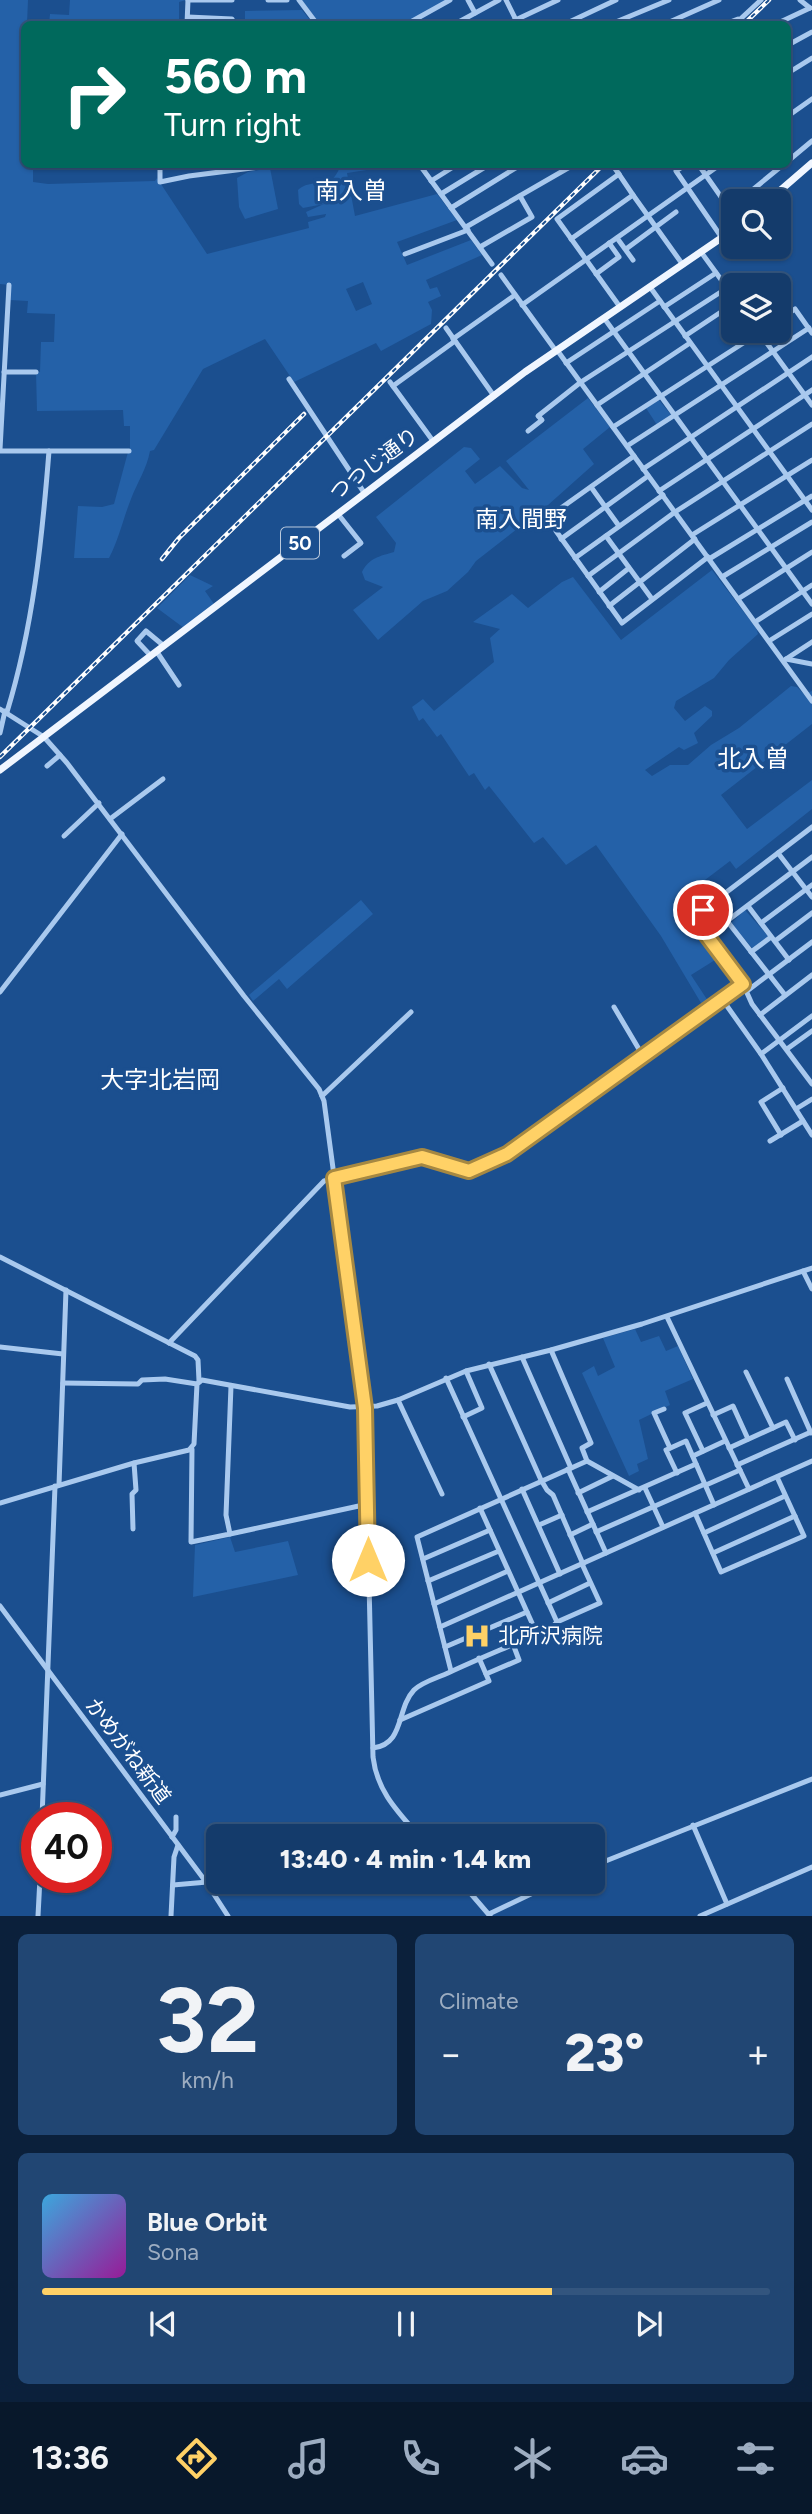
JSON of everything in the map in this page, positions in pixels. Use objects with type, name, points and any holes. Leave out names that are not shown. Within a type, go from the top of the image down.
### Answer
[{"type":"main road","points":[[782,189],[812,163]]},
{"type":"main road","name":"つつじ通り","points":[[44,737],[494,396],[721,239]]},
{"type":"main road","name":"50","points":[[0,770],[44,737]]},
{"type":"street","points":[[232,0],[188,0],[187,21],[233,21]]},
{"type":"street","points":[[268,0],[288,0]]},
{"type":"street","points":[[299,0],[315,21]]},
{"type":"street","points":[[414,21],[450,0]]},
{"type":"street","points":[[468,0],[475,13]]},
{"type":"street","points":[[460,21],[499,0]]},
{"type":"street","points":[[506,0],[516,21]]},
{"type":"street","points":[[519,21],[558,0]]},
{"type":"street","points":[[593,0],[598,8]]},
{"type":"street","points":[[579,21],[616,0]]},
{"type":"street","points":[[618,21],[669,0]]},
{"type":"street","points":[[672,21],[719,0]]},
{"type":"street","points":[[783,21],[811,8],[800,0]]},
{"type":"street","points":[[738,21],[759,1]]},
{"type":"street","points":[[733,21],[743,17]]},
{"type":"street","points":[[791,43],[812,32]]},
{"type":"street","points":[[791,71],[812,58]]},
{"type":"street","points":[[791,114],[812,99]]},
{"type":"street","points":[[791,159],[812,141]]},
{"type":"street","points":[[160,168],[160,182],[246,168]]},
{"type":"street","points":[[422,168],[492,264]]},
{"type":"street","points":[[431,181],[452,168]]},
{"type":"street","points":[[441,194],[483,168]]},
{"type":"street","points":[[451,208],[516,168]]},
{"type":"street","points":[[405,254],[467,229],[568,168]]},
{"type":"street","points":[[615,168],[683,265]]},
{"type":"street","points":[[681,168],[676,171],[721,237]]},
{"type":"street","points":[[701,168],[721,197]]},
{"type":"street","points":[[522,305],[715,168]]},
{"type":"street","points":[[754,189],[780,168]]},
{"type":"street","points":[[619,174],[557,219],[620,307]]},
{"type":"street","points":[[571,239],[633,195]]},
{"type":"street","points":[[480,247],[532,217],[520,197]]},
{"type":"street","points":[[626,249],[676,212]]},
{"type":"street","points":[[617,238],[633,260]]},
{"type":"street","points":[[596,274],[619,257],[609,243]]},
{"type":"street","points":[[701,252],[721,280]]},
{"type":"street","points":[[566,363],[613,331],[716,273]]},
{"type":"street","points":[[501,275],[785,660],[812,701]]},
{"type":"street","points":[[9,285],[0,450],[129,451]]},
{"type":"street","points":[[650,287],[812,510]]},
{"type":"street","points":[[528,431],[542,420],[538,416],[581,382],[721,292]]},
{"type":"street","points":[[433,441],[392,384],[515,295]]},
{"type":"street","points":[[627,446],[773,351],[810,331],[795,309],[791,312]]},
{"type":"street","points":[[685,336],[721,312]]},
{"type":"street","points":[[604,318],[812,604]]},
{"type":"street","points":[[446,328],[494,396]]},
{"type":"street","points":[[597,405],[690,343]]},
{"type":"street","points":[[613,427],[742,343]]},
{"type":"street","points":[[768,343],[812,405]]},
{"type":"street","points":[[643,469],[812,357]]},
{"type":"street","points":[[4,372],[36,372]]},
{"type":"street","points":[[289,379],[365,494]]},
{"type":"street","points":[[575,558],[707,459],[812,390]]},
{"type":"street","points":[[588,576],[675,512],[812,424]]},
{"type":"street","points":[[0,733],[4,711],[19,672],[40,555],[48,451]]},
{"type":"street","points":[[634,456],[560,510],[556,531],[622,623],[708,558],[812,496]]},
{"type":"street","points":[[609,606],[694,537],[739,505],[812,460]]},
{"type":"street","points":[[561,539],[649,476]]},
{"type":"street","points":[[591,487],[619,526]]},
{"type":"street","points":[[338,514],[360,543],[344,556]]},
{"type":"street","points":[[722,577],[812,522]]},
{"type":"street","points":[[606,536],[652,599]]},
{"type":"street","points":[[738,599],[812,552]]},
{"type":"street","points":[[599,592],[629,568]]},
{"type":"street","points":[[755,622],[812,585]]},
{"type":"street","points":[[769,640],[812,614]]},
{"type":"street","points":[[785,660],[812,642]]},
{"type":"street","points":[[157,651],[179,685]]},
{"type":"street","points":[[785,660],[812,664]]},
{"type":"street","points":[[4,711],[44,737],[60,755],[322,1096],[365,1408],[375,1773],[389,1802],[408,1824]]},
{"type":"street","points":[[47,766],[60,755]]},
{"type":"street","points":[[110,819],[163,779]]},
{"type":"street","points":[[64,836],[99,803]]},
{"type":"street","points":[[812,827],[713,903],[700,914],[698,923],[743,984],[749,1000],[812,1084]]},
{"type":"street","points":[[0,992],[122,834]]},
{"type":"street","points":[[778,853],[812,897]]},
{"type":"street","points":[[727,921],[812,857]]},
{"type":"street","points":[[761,923],[812,885]]},
{"type":"street","points":[[713,903],[785,995]]},
{"type":"street","points":[[748,906],[789,960]]},
{"type":"street","points":[[751,952],[812,913]]},
{"type":"street","points":[[747,991],[812,942]]},
{"type":"street","points":[[760,1015],[812,975]]},
{"type":"street","points":[[169,1342],[319,1185],[334,1178],[422,1157],[469,1171],[507,1154],[743,984]]},
{"type":"street","points":[[722,999],[761,1054],[812,1135]]},
{"type":"street","points":[[614,1007],[643,1056]]},
{"type":"street","points":[[322,1096],[411,1012]]},
{"type":"street","points":[[761,1054],[812,1016]]},
{"type":"street","points":[[787,1049],[811,1033],[803,1023]]},
{"type":"street","points":[[780,1135],[761,1102],[783,1088]]},
{"type":"street","points":[[796,1109],[812,1099]]},
{"type":"street","points":[[770,1141],[803,1121]]},
{"type":"street","points":[[0,1257],[197,1358],[191,1542],[368,1504]]},
{"type":"street","points":[[63,1383],[138,1384],[142,1380],[165,1378],[231,1385],[365,1408],[398,1400],[466,1371],[667,1317],[812,1268]]},
{"type":"street","points":[[803,1271],[812,1289]]},
{"type":"street","points":[[42,1802],[66,1290]]},
{"type":"street","points":[[667,1317],[749,1489]]},
{"type":"street","points":[[0,1347],[63,1354]]},
{"type":"street","points":[[551,1350],[591,1443],[582,1448],[587,1461],[642,1489],[663,1527]]},
{"type":"street","points":[[522,1357],[578,1493],[606,1553]]},
{"type":"street","points":[[373,1748],[393,1738],[402,1708],[415,1689],[600,1603],[553,1495],[541,1480],[489,1364]]},
{"type":"street","points":[[463,1417],[482,1408],[466,1371]]},
{"type":"street","points":[[746,1372],[773,1428]]},
{"type":"street","points":[[446,1378],[557,1622]]},
{"type":"street","points":[[596,1532],[705,1485],[811,1433],[787,1379]]},
{"type":"street","points":[[230,1534],[226,1515],[231,1385]]},
{"type":"street","points":[[398,1400],[442,1494]]},
{"type":"street","points":[[703,1451],[685,1413],[706,1403]]},
{"type":"street","points":[[712,1415],[733,1406],[748,1439]]},
{"type":"street","points":[[664,1409],[654,1413],[670,1448]]},
{"type":"street","points":[[729,1448],[786,1422],[795,1440]]},
{"type":"street","points":[[677,1472],[666,1450],[686,1441],[714,1505]]},
{"type":"street","points":[[693,1456],[725,1441]]},
{"type":"street","points":[[0,1503],[134,1463],[192,1449]]},
{"type":"street","points":[[452,1671],[417,1536],[587,1461]]},
{"type":"street","points":[[440,1627],[812,1461]]},
{"type":"street","points":[[133,1528],[132,1494],[136,1490],[134,1463]]},
{"type":"street","points":[[587,1512],[696,1464]]},
{"type":"street","points":[[578,1493],[614,1476]]},
{"type":"street","points":[[695,1513],[721,1572],[804,1536],[777,1477]]},
{"type":"street","points":[[522,1489],[560,1574]]},
{"type":"street","points":[[704,1533],[785,1496]]},
{"type":"street","points":[[480,1508],[537,1634]]},
{"type":"street","points":[[539,1525],[562,1515]]},
{"type":"street","points":[[713,1553],[795,1516]]},
{"type":"street","points":[[570,1535],[593,1524]]},
{"type":"street","points":[[423,1559],[490,1530]]},
{"type":"street","points":[[428,1581],[499,1551]]},
{"type":"street","points":[[434,1604],[508,1571]]},
{"type":"street","points":[[548,1602],[590,1583]]},
{"type":"street","name":"かめがね新道","points":[[0,1606],[206,1882]]},
{"type":"street","points":[[445,1647],[527,1612]]},
{"type":"street","points":[[486,1674],[519,1660],[513,1644]]},
{"type":"street","points":[[400,1720],[489,1681],[479,1658]]},
{"type":"street","points":[[605,1861],[812,1779]]},
{"type":"street","points":[[0,1795],[43,1784]]},
{"type":"street","points":[[172,1837],[176,1830],[176,1817]]},
{"type":"street","points":[[693,1825],[727,1904]]},
{"type":"street","points":[[171,1916],[174,1857],[178,1845]]},
{"type":"street","points":[[699,1916],[812,1867]]},
{"type":"street","points":[[173,1885],[206,1882]]},
{"type":"street","points":[[38,1916],[39,1893]]},
{"type":"street","name":"かめがね新道","points":[[214,1894],[228,1916]]},
{"type":"street","points":[[471,1894],[490,1915],[532,1894]]},
{"type":"shaded area","points":[[0,0],[28,0],[27,21],[21,21],[21,168],[33,168],[33,182],[48,184],[155,181],[157,178],[207,254],[309,228],[308,222],[325,217],[326,214],[308,217],[306,212],[324,204],[303,208],[299,204],[298,190],[306,185],[332,179],[340,168],[380,168],[347,173],[355,216],[437,194],[457,220],[397,242],[407,265],[471,240],[482,255],[426,280],[430,289],[437,287],[441,296],[428,302],[432,310],[431,324],[381,351],[376,343],[294,382],[265,339],[203,369],[154,450],[150,451],[109,558],[74,558],[78,506],[102,507],[114,504],[130,451],[130,426],[124,426],[123,410],[37,411],[36,372],[40,372],[41,342],[54,342],[55,314],[27,313],[28,301],[10,300],[10,285],[0,284]],"holes":[[[363,282],[372,304],[356,311],[346,289]]]},
{"type":"shaded area","points":[[70,0],[186,0],[179,2],[179,21],[49,21],[50,14],[69,15]]},
{"type":"shaded area","points":[[302,0],[446,0],[408,21],[318,21]]},
{"type":"shaded area","points":[[302,10],[311,21],[245,21],[245,11]]},
{"type":"shaded area","points":[[270,168],[278,209],[245,219],[239,207],[237,178],[248,172]]},
{"type":"shaded area","points":[[588,398],[610,427],[583,449],[594,464],[548,505],[476,561],[447,591],[423,601],[378,640],[353,610],[383,587],[365,580],[362,572],[365,567],[375,558],[394,552],[396,543],[376,517],[464,447],[471,448],[480,459],[465,471],[475,484],[500,466],[522,488],[529,490],[506,461]]},
{"type":"shaded area","points":[[659,400],[671,415],[657,425],[646,408]]},
{"type":"shaded area","points":[[712,570],[758,634],[729,660],[714,678],[676,701],[674,708],[685,721],[705,706],[712,711],[712,716],[694,733],[698,743],[684,750],[679,747],[645,770],[652,776],[670,765],[688,765],[791,686],[797,687],[804,694],[812,691],[812,724],[721,795],[747,829],[812,780],[812,809],[736,869],[730,861],[676,902],[739,984],[735,986],[715,960],[691,975],[710,1004],[704,1008],[661,936],[596,845],[566,865],[543,837],[534,843],[489,786],[485,790],[474,773],[469,776],[441,734],[437,737],[423,718],[419,721],[412,707],[423,699],[434,711],[494,662],[490,638],[500,629],[473,622],[512,594],[528,608],[562,582],[573,577],[621,640]]},
{"type":"shaded area","points":[[190,575],[213,586],[205,591],[214,604],[184,628],[157,608]]},
{"type":"shaded area","points":[[361,900],[373,914],[287,989],[279,979],[253,1001],[249,995]]},
{"type":"shaded area","points":[[745,910],[768,936],[753,949],[731,923]]},
{"type":"shaded area","points":[[635,1329],[641,1342],[659,1336],[666,1351],[678,1346],[693,1379],[665,1391],[670,1405],[639,1420],[648,1459],[637,1464],[639,1471],[629,1476],[582,1373],[594,1366],[598,1376],[615,1367],[603,1338]]},
{"type":"shaded area","points":[[230,1537],[235,1552],[288,1541],[298,1575],[193,1597],[195,1545]]},
{"type":"railway","points":[[747,21],[769,0]]},
{"type":"railway","points":[[0,757],[600,168]]},
{"type":"railway","points":[[162,559],[179,538],[304,414]]},
{"type":"place","name":"北所沢病院","points":[[477,1636]]},
{"type":"district","name":"南入曽","points":[[351,191]]},
{"type":"district","name":"南入間野","points":[[521,519]]},
{"type":"district","name":"北入曽","points":[[753,759]]},
{"type":"district","name":"大字北岩岡","points":[[160,1080]]},
{"type":"route","points":[[368,1560],[365,1408],[334,1178],[422,1157],[469,1171],[507,1154],[743,984],[698,923],[703,910]]}]
